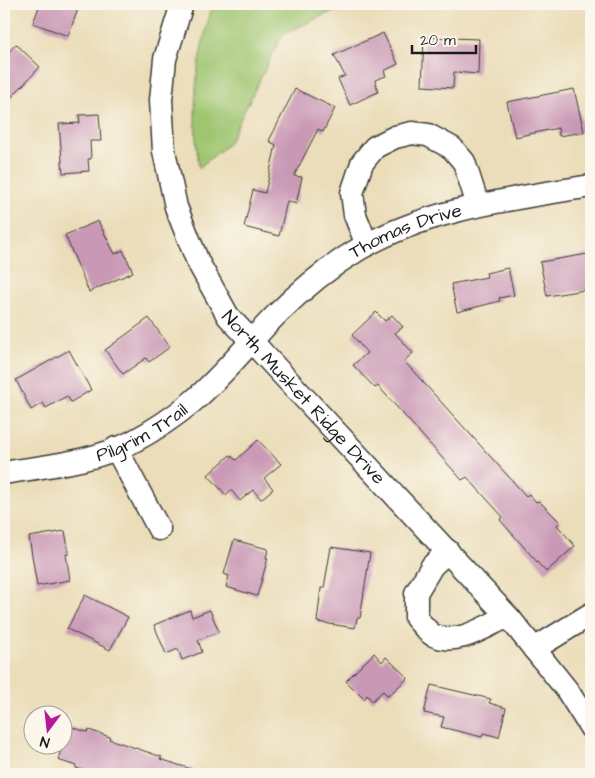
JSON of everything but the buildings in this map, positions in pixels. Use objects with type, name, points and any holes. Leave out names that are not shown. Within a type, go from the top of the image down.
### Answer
[{"type":"street","name":"North Musket Ridge Drive","points":[[182,4],[165,59],[161,100],[164,151],[176,207],[198,262],[228,316],[512,620],[567,690],[591,728]]},
{"type":"street","points":[[367,245],[355,215],[352,193],[362,163],[375,147],[395,137],[412,133],[428,135],[452,148],[464,162],[478,205]]},
{"type":"street","name":"Thomas Drive","points":[[252,341],[308,285],[367,245],[411,224],[478,205],[591,186]]},
{"type":"street","name":"Pilgrim Trail","points":[[4,473],[66,462],[130,443],[156,428],[192,402],[252,341]]},
{"type":"street","points":[[116,448],[159,529]]},
{"type":"street","points":[[448,551],[432,566],[416,593],[416,618],[432,635],[455,640],[504,618],[512,620]]},
{"type":"street","points":[[534,649],[591,614]]},
{"type":"green space","points":[[213,4],[369,4],[326,14],[282,35],[228,144],[199,168],[195,125],[196,85],[202,46]]}]
